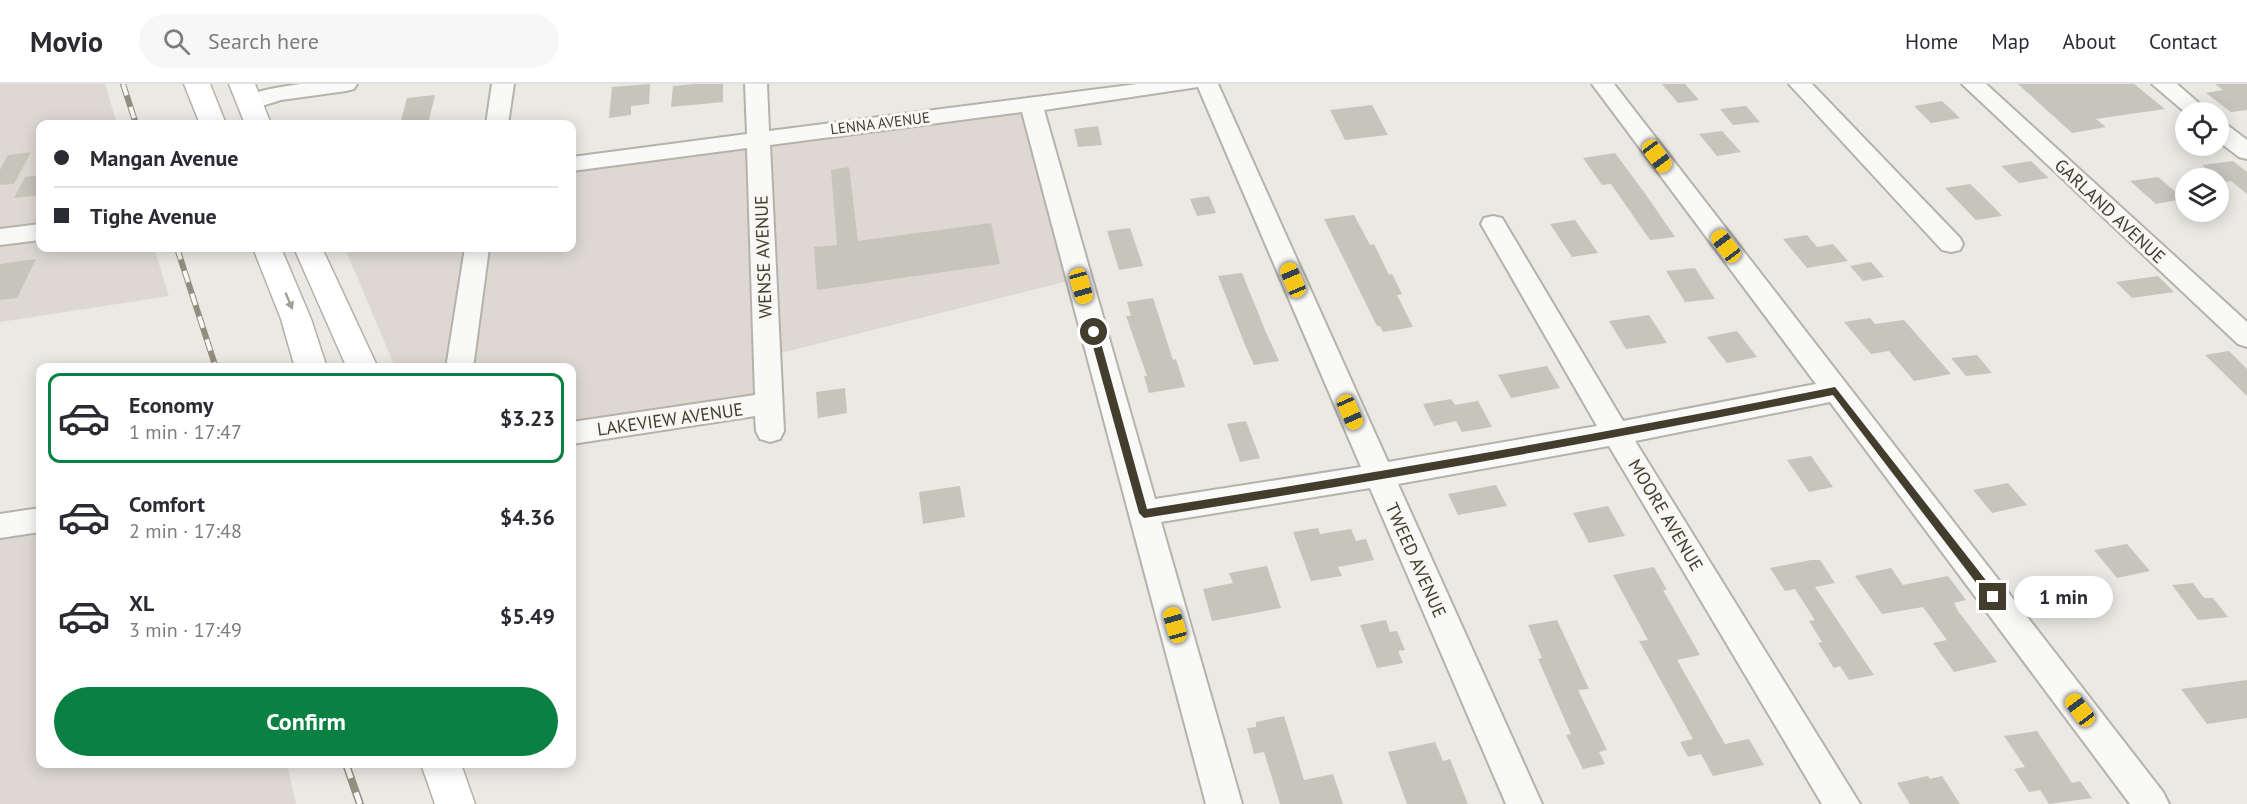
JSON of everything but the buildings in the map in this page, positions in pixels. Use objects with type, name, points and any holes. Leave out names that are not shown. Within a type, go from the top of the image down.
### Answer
[{"type":"main road","points":[[196,84],[211,120]]},
{"type":"main road","points":[[269,252],[296,319],[309,363]]},
{"type":"main road","points":[[310,252],[361,363]]},
{"type":"main road","points":[[442,768],[454,804]]},
{"type":"street","points":[[250,104],[278,93],[346,84]]},
{"type":"street","points":[[497,120],[503,84]]},
{"type":"street","name":"WENSE AVENUE","points":[[756,84],[769,418]]},
{"type":"street","name":"LENNA AVENUE","points":[[576,163],[1189,84]]},
{"type":"street","name":"TWEED AVENUE","points":[[1207,84],[1524,804]]},
{"type":"street","points":[[1602,84],[2151,804]]},
{"type":"street","points":[[1800,84],[1951,244]]},
{"type":"street","name":"GARLAND AVENUE","points":[[1973,84],[2247,337]]},
{"type":"street","points":[[2163,84],[2186,102]]},
{"type":"street","points":[[1031,104],[1224,804]]},
{"type":"street","points":[[2229,138],[2247,152]]},
{"type":"street","name":"MOORE AVENUE","points":[[1493,224],[1617,435],[1842,804]]},
{"type":"street","points":[[0,237],[36,232]]},
{"type":"street","points":[[460,363],[476,252]]},
{"type":"street","points":[[1144,513],[1379,477],[1617,435],[1835,391]]},
{"type":"street","name":"LAKEVIEW AVENUE","points":[[576,433],[769,418]]},
{"type":"street","points":[[0,526],[36,521]]},
{"type":"shaded area","points":[[0,84],[105,84],[116,120],[36,120],[36,226],[0,231]]},
{"type":"shaded area","points":[[1023,111],[1068,281],[781,353],[780,372],[770,143]]},
{"type":"shaded area","points":[[749,146],[755,398],[576,423],[576,363],[472,363],[488,252],[576,252],[576,169]]},
{"type":"shaded area","points":[[36,238],[36,252],[155,252],[169,296],[0,322],[0,243]]},
{"type":"shaded area","points":[[347,252],[465,252],[448,363],[393,363]]},
{"type":"shaded area","points":[[36,532],[36,768],[288,768],[296,804],[0,804],[0,538]]},
{"type":"railway","points":[[123,84],[135,120]]},
{"type":"railway","points":[[178,252],[214,363]]},
{"type":"railway","points":[[347,768],[360,804]]},
{"type":"route","points":[[1094,332],[1144,513],[1379,477],[1595,439],[1835,391],[1993,597]]}]
